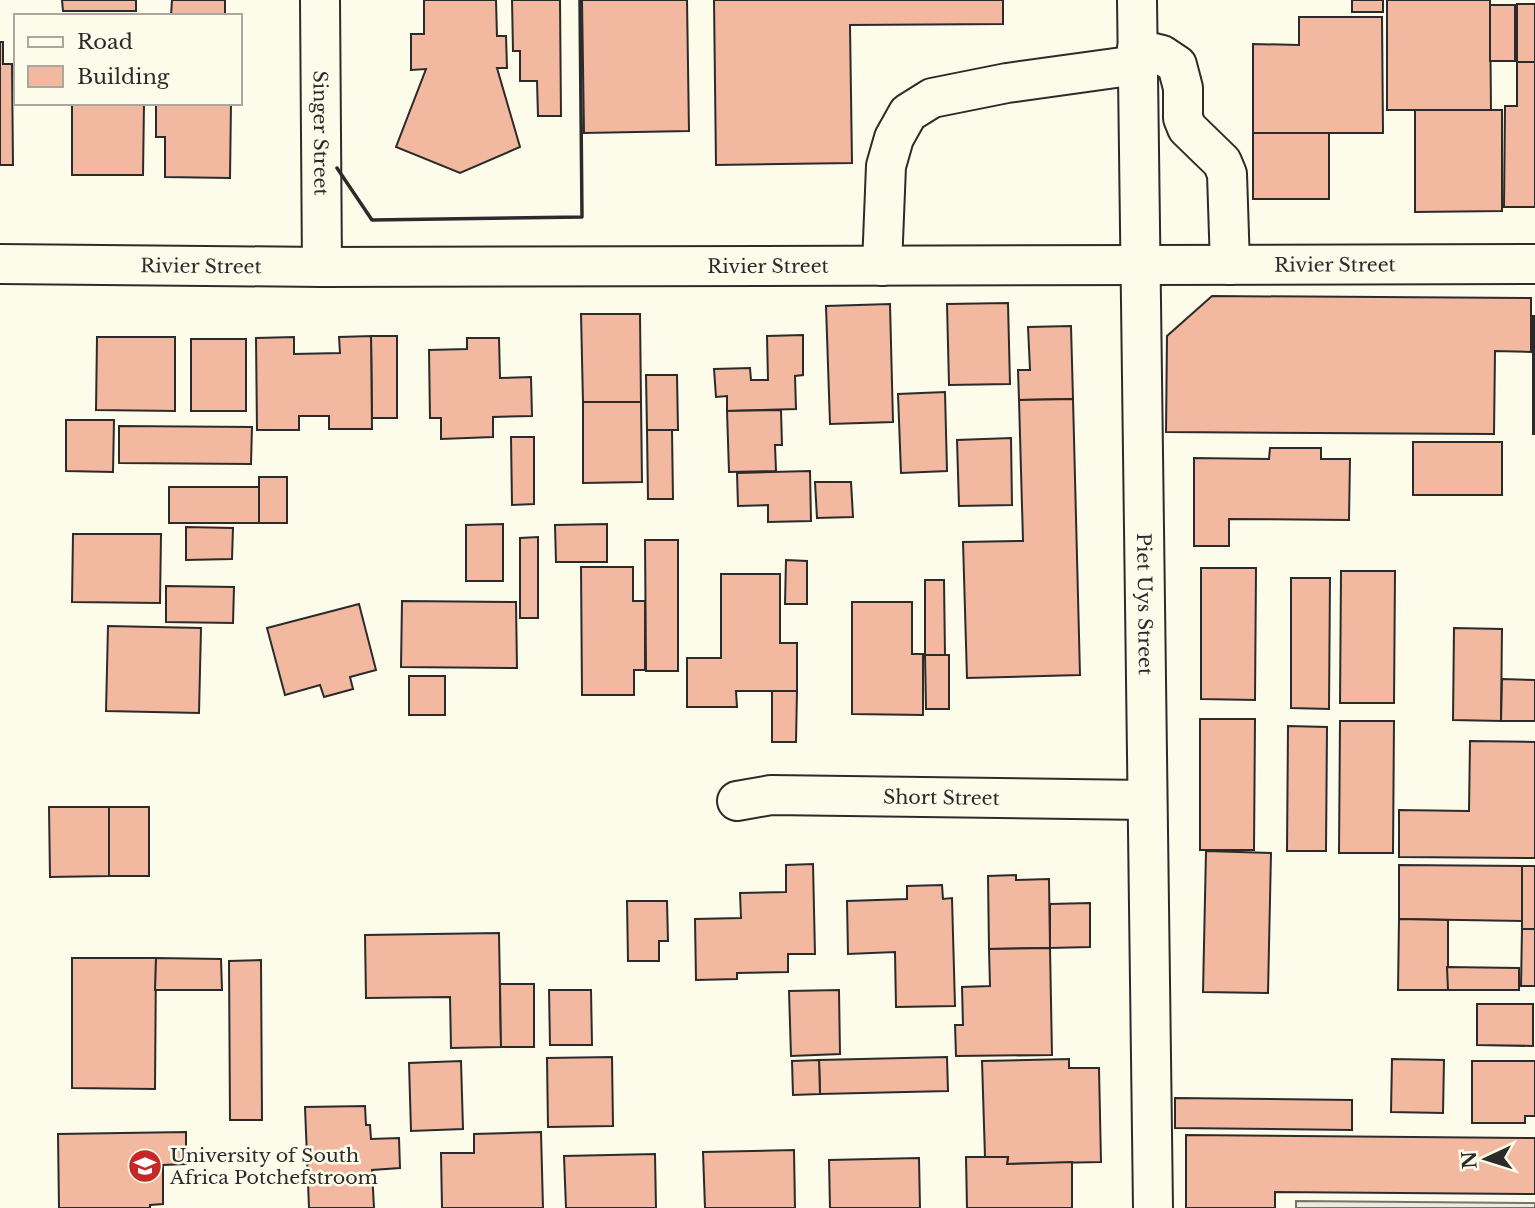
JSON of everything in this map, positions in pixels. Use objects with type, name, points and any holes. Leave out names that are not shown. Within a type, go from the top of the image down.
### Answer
[{"type":"street","name":"Singer Street","points":[[320,0],[322,267]]},
{"type":"street","name":"Piet Uys Street","points":[[1137,0],[1153,1208]]},
{"type":"street","points":[[882,266],[886,166],[894,138],[908,113],[932,98],[1137,57],[1162,55],[1177,65],[1183,88],[1183,118],[1187,128],[1222,162],[1227,174],[1230,265]]},
{"type":"street","name":"Rivier Street","points":[[0,264],[322,267],[1535,264]]},
{"type":"street","name":"Short Street","points":[[737,801],[771,795],[1147,800]]},
{"type":"shaded area","points":[[1296,1201],[1535,1203],[1535,1208],[1296,1208]]},
{"type":"building","points":[[62,0],[136,0],[136,11],[63,11]]},
{"type":"building","points":[[172,0],[225,0],[225,14],[171,14]]},
{"type":"building","points":[[424,0],[496,0],[497,36],[506,36],[507,68],[497,68],[520,147],[460,173],[396,147],[426,69],[411,70],[411,34],[424,34]]},
{"type":"building","points":[[512,0],[560,0],[561,116],[538,116],[537,81],[520,81],[520,51],[513,51]]},
{"type":"building","points":[[582,0],[687,0],[689,131],[584,133]]},
{"type":"building","points":[[714,0],[1003,0],[1003,24],[850,25],[852,163],[716,165]]},
{"type":"building","points":[[1352,0],[1383,0],[1383,12],[1352,12]]},
{"type":"building","points":[[1387,0],[1490,0],[1491,110],[1387,110]]},
{"type":"building","points":[[1517,4],[1535,4],[1535,62],[1517,62]]},
{"type":"building","points":[[1490,5],[1515,5],[1515,61],[1490,61]]},
{"type":"building","points":[[1299,17],[1382,17],[1383,133],[1253,133],[1253,44],[1299,45]]},
{"type":"building","points":[[0,42],[3,42],[3,64],[12,64],[13,165],[0,165]]},
{"type":"building","points":[[1517,62],[1535,62],[1535,207],[1504,207],[1505,106],[1517,106]]},
{"type":"building","points":[[72,105],[144,105],[143,175],[72,175]]},
{"type":"building","points":[[156,105],[231,105],[230,178],[165,177],[165,137],[156,137]]},
{"type":"building","points":[[1415,110],[1502,110],[1502,211],[1415,212]]},
{"type":"building","points":[[1253,133],[1329,133],[1329,199],[1253,199]]},
{"type":"building","points":[[1212,296],[1531,298],[1531,352],[1495,351],[1494,434],[1166,432],[1167,336]]},
{"type":"building","points":[[1008,303],[1010,384],[949,385],[947,304]]},
{"type":"building","points":[[890,304],[893,422],[830,424],[826,306]]},
{"type":"building","points":[[581,314],[640,314],[641,402],[583,402]]},
{"type":"building","points":[[1535,316],[1535,434],[1533,434]]},
{"type":"building","points":[[1071,326],[1073,399],[1019,400],[1018,370],[1030,370],[1028,327]]},
{"type":"building","points":[[803,335],[803,375],[795,376],[796,409],[727,411],[727,396],[716,397],[714,369],[750,368],[751,380],[768,380],[767,336]]},
{"type":"building","points":[[371,336],[397,336],[397,418],[372,418]]},
{"type":"building","points":[[371,336],[372,429],[329,429],[329,416],[299,416],[299,430],[257,430],[256,338],[294,337],[294,354],[340,353],[339,337]]},
{"type":"building","points":[[97,337],[175,337],[175,411],[96,410]]},
{"type":"building","points":[[467,338],[499,338],[500,378],[531,377],[532,416],[493,417],[493,437],[441,439],[441,418],[430,418],[429,350],[467,349]]},
{"type":"building","points":[[191,339],[246,339],[246,411],[191,411]]},
{"type":"building","points":[[646,375],[677,375],[678,430],[647,430]]},
{"type":"building","points":[[945,392],[947,471],[901,473],[898,394]]},
{"type":"building","points":[[1073,399],[1080,675],[967,678],[963,542],[1023,541],[1019,400]]},
{"type":"building","points":[[583,402],[641,402],[642,482],[583,483]]},
{"type":"building","points":[[781,410],[782,445],[775,445],[776,471],[729,472],[727,411]]},
{"type":"building","points":[[66,420],[114,420],[113,472],[66,471]]},
{"type":"building","points":[[119,426],[252,427],[251,464],[119,463]]},
{"type":"building","points":[[647,430],[672,430],[673,499],[648,499]]},
{"type":"building","points":[[511,437],[534,437],[534,504],[512,505]]},
{"type":"building","points":[[1011,438],[1012,505],[959,506],[957,440]]},
{"type":"building","points":[[1413,442],[1502,442],[1502,495],[1413,495]]},
{"type":"building","points":[[1270,448],[1321,448],[1321,459],[1350,459],[1349,520],[1229,519],[1229,546],[1194,546],[1194,458],[1269,459]]},
{"type":"building","points":[[810,471],[811,521],[768,522],[768,505],[738,506],[737,473]]},
{"type":"building","points":[[259,477],[287,477],[287,523],[259,523]]},
{"type":"building","points":[[815,482],[851,482],[853,517],[817,518]]},
{"type":"building","points":[[169,487],[259,487],[259,523],[169,523]]},
{"type":"building","points":[[503,524],[503,581],[466,581],[466,525]]},
{"type":"building","points":[[607,524],[607,562],[556,562],[555,525]]},
{"type":"building","points":[[186,527],[233,528],[232,559],[186,560]]},
{"type":"building","points":[[73,534],[161,534],[160,603],[72,602]]},
{"type":"building","points":[[538,537],[538,618],[520,618],[520,538]]},
{"type":"building","points":[[645,540],[678,540],[678,671],[646,671]]},
{"type":"building","points":[[786,560],[807,561],[807,604],[785,604]]},
{"type":"building","points":[[581,567],[633,567],[633,601],[645,601],[645,670],[634,670],[634,695],[582,695]]},
{"type":"building","points":[[1201,568],[1256,568],[1255,700],[1201,699]]},
{"type":"building","points":[[1341,571],[1395,571],[1394,703],[1340,703]]},
{"type":"building","points":[[721,574],[780,574],[780,643],[797,643],[797,691],[736,691],[737,707],[687,707],[687,658],[721,658]]},
{"type":"building","points":[[1291,578],[1330,578],[1329,709],[1291,708]]},
{"type":"building","points":[[925,580],[944,580],[945,655],[925,655]]},
{"type":"building","points":[[166,586],[234,587],[233,623],[166,622]]},
{"type":"building","points":[[402,601],[516,602],[517,668],[401,667]]},
{"type":"building","points":[[852,602],[912,602],[912,654],[923,654],[923,715],[852,714]]},
{"type":"building","points":[[359,604],[376,670],[350,677],[353,689],[324,697],[320,685],[285,695],[267,628]]},
{"type":"building","points":[[108,626],[201,628],[199,713],[106,711]]},
{"type":"building","points":[[1454,628],[1502,629],[1501,721],[1453,720]]},
{"type":"building","points":[[925,655],[949,655],[949,709],[926,709]]},
{"type":"building","points":[[409,676],[445,676],[445,715],[409,715]]},
{"type":"building","points":[[1502,679],[1535,680],[1535,721],[1501,721]]},
{"type":"building","points":[[772,691],[797,691],[796,742],[772,742]]},
{"type":"building","points":[[1200,719],[1255,719],[1254,850],[1200,850]]},
{"type":"building","points":[[1340,721],[1394,721],[1393,853],[1339,853]]},
{"type":"building","points":[[1288,726],[1327,727],[1326,851],[1287,851]]},
{"type":"building","points":[[1470,741],[1535,742],[1535,858],[1399,857],[1399,810],[1469,811]]},
{"type":"building","points":[[49,807],[109,807],[109,876],[50,877]]},
{"type":"building","points":[[109,807],[149,807],[149,876],[109,876]]},
{"type":"building","points":[[1206,851],[1271,853],[1268,993],[1203,992]]},
{"type":"building","points":[[813,864],[815,954],[788,954],[788,972],[737,973],[737,979],[696,980],[695,919],[741,918],[740,893],[786,892],[786,865]]},
{"type":"building","points":[[1399,865],[1522,866],[1522,921],[1399,919]]},
{"type":"building","points":[[1522,866],[1535,866],[1535,929],[1522,929]]},
{"type":"building","points":[[1016,875],[1016,880],[1049,879],[1050,948],[989,949],[988,876]]},
{"type":"building","points":[[942,885],[943,899],[952,898],[955,1006],[896,1007],[895,952],[848,954],[847,901],[907,899],[907,886]]},
{"type":"building","points":[[627,901],[667,901],[668,941],[659,941],[659,961],[628,961]]},
{"type":"building","points":[[1090,903],[1090,947],[1050,948],[1050,904]]},
{"type":"building","points":[[1399,919],[1448,920],[1448,990],[1398,990]]},
{"type":"building","points":[[1522,929],[1535,929],[1535,986],[1521,986]]},
{"type":"building","points":[[499,933],[501,1047],[451,1048],[450,997],[366,998],[365,935]]},
{"type":"building","points":[[1050,948],[1052,1055],[956,1056],[955,1025],[963,1025],[962,987],[990,986],[989,949]]},
{"type":"building","points":[[72,958],[156,958],[155,1089],[72,1088]]},
{"type":"building","points":[[156,958],[221,959],[222,990],[155,990]]},
{"type":"building","points":[[261,960],[262,1120],[230,1120],[229,961]]},
{"type":"building","points":[[1447,967],[1519,968],[1519,990],[1448,990]]},
{"type":"building","points":[[500,984],[534,984],[534,1047],[501,1047]]},
{"type":"building","points":[[549,990],[591,990],[592,1045],[550,1045]]},
{"type":"building","points":[[839,990],[840,1054],[791,1056],[789,991]]},
{"type":"building","points":[[1477,1004],[1533,1004],[1533,1046],[1477,1045]]},
{"type":"building","points":[[612,1057],[613,1126],[548,1127],[547,1058]]},
{"type":"building","points":[[947,1057],[948,1091],[820,1094],[819,1060]]},
{"type":"building","points":[[1069,1059],[1069,1068],[1099,1068],[1101,1162],[1007,1164],[1008,1157],[985,1157],[982,1061]]},
{"type":"building","points":[[1392,1059],[1444,1060],[1443,1113],[1391,1112]]},
{"type":"building","points":[[819,1060],[820,1094],[793,1095],[792,1061]]},
{"type":"building","points":[[461,1061],[463,1129],[411,1131],[409,1063]]},
{"type":"building","points":[[1472,1061],[1535,1061],[1535,1116],[1525,1116],[1525,1123],[1472,1123]]},
{"type":"building","points":[[1175,1098],[1352,1100],[1352,1130],[1175,1128]]},
{"type":"building","points":[[365,1106],[366,1125],[370,1125],[371,1139],[399,1138],[400,1168],[372,1170],[374,1208],[309,1208],[305,1107]]},
{"type":"building","points":[[186,1132],[186,1164],[163,1165],[163,1204],[150,1205],[150,1208],[59,1208],[58,1134]]},
{"type":"building","points":[[541,1132],[543,1208],[442,1208],[441,1153],[474,1153],[474,1134]]},
{"type":"building","points":[[1186,1135],[1535,1138],[1535,1194],[1275,1192],[1275,1208],[1186,1208]]},
{"type":"building","points":[[794,1150],[795,1208],[705,1208],[703,1152]]},
{"type":"building","points":[[655,1154],[656,1208],[566,1208],[564,1156]]},
{"type":"building","points":[[966,1157],[1008,1157],[1007,1164],[1072,1162],[1072,1208],[967,1208]]},
{"type":"building","points":[[919,1158],[920,1208],[830,1208],[829,1160]]},
{"type":"wall","points":[[337,168],[372,220],[582,217],[580,0]]},
{"type":"place","name":"University of South Africa Potchefstroom","points":[[145,1166]]}]
